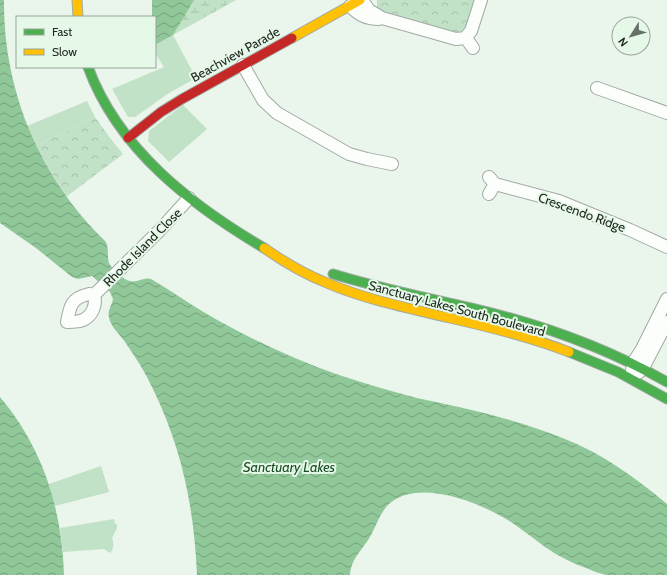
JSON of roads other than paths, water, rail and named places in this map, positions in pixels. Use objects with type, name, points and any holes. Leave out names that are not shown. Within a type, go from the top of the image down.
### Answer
[{"type":"street","points":[[77,0],[78,16]]},
{"type":"street","points":[[357,2],[361,16],[370,19],[382,18],[469,43],[471,31],[481,0]]},
{"type":"street","name":"Beachview Parade","points":[[128,138],[169,107],[357,2]]},
{"type":"street","points":[[243,65],[263,100],[272,109],[284,117],[349,154],[392,164]]},
{"type":"street","name":"Sanctuary Lakes South Boulevard","points":[[88,68],[103,101],[128,138],[150,162],[189,198],[285,263],[306,274],[386,304],[458,320],[519,336],[577,356],[631,378],[667,399]]},
{"type":"street","points":[[597,88],[667,113]]},
{"type":"street","name":"Crescendo Ridge","points":[[491,185],[559,201],[667,247]]},
{"type":"street","name":"Rhode Island Close","points":[[94,295],[118,273],[189,198]]},
{"type":"street","name":"Sanctuary Lakes South Boulevard","points":[[264,248],[312,267]]},
{"type":"street","name":"Sanctuary Lakes South Boulevard","points":[[326,272],[371,285],[500,316],[571,338],[638,366],[667,382]]},
{"type":"street","points":[[638,366],[642,349],[667,299]]},
{"type":"street","points":[[631,378],[667,322]]},
{"type":"water","name":"Sanctuary Lakes","points":[[0,0],[4,0],[5,34],[10,67],[18,100],[30,132],[44,162],[62,190],[83,217],[106,242],[109,263],[118,274],[124,279],[133,281],[151,279],[222,323],[270,347],[319,368],[397,393],[492,415],[529,426],[579,445],[606,459],[619,467],[667,504],[667,575],[606,575],[593,571],[570,562],[545,547],[511,522],[483,507],[449,496],[431,493],[414,493],[399,497],[387,506],[353,563],[350,575],[197,575],[193,526],[185,478],[179,455],[149,381],[134,355],[110,321],[109,312],[113,299],[110,292],[92,276],[78,279],[72,277],[36,248],[0,223]]},
{"type":"water","points":[[152,0],[194,0],[173,35],[156,44],[156,16],[152,16]]},
{"type":"water","points":[[0,397],[28,437],[39,458],[47,480],[59,527],[64,575],[0,575]]}]
